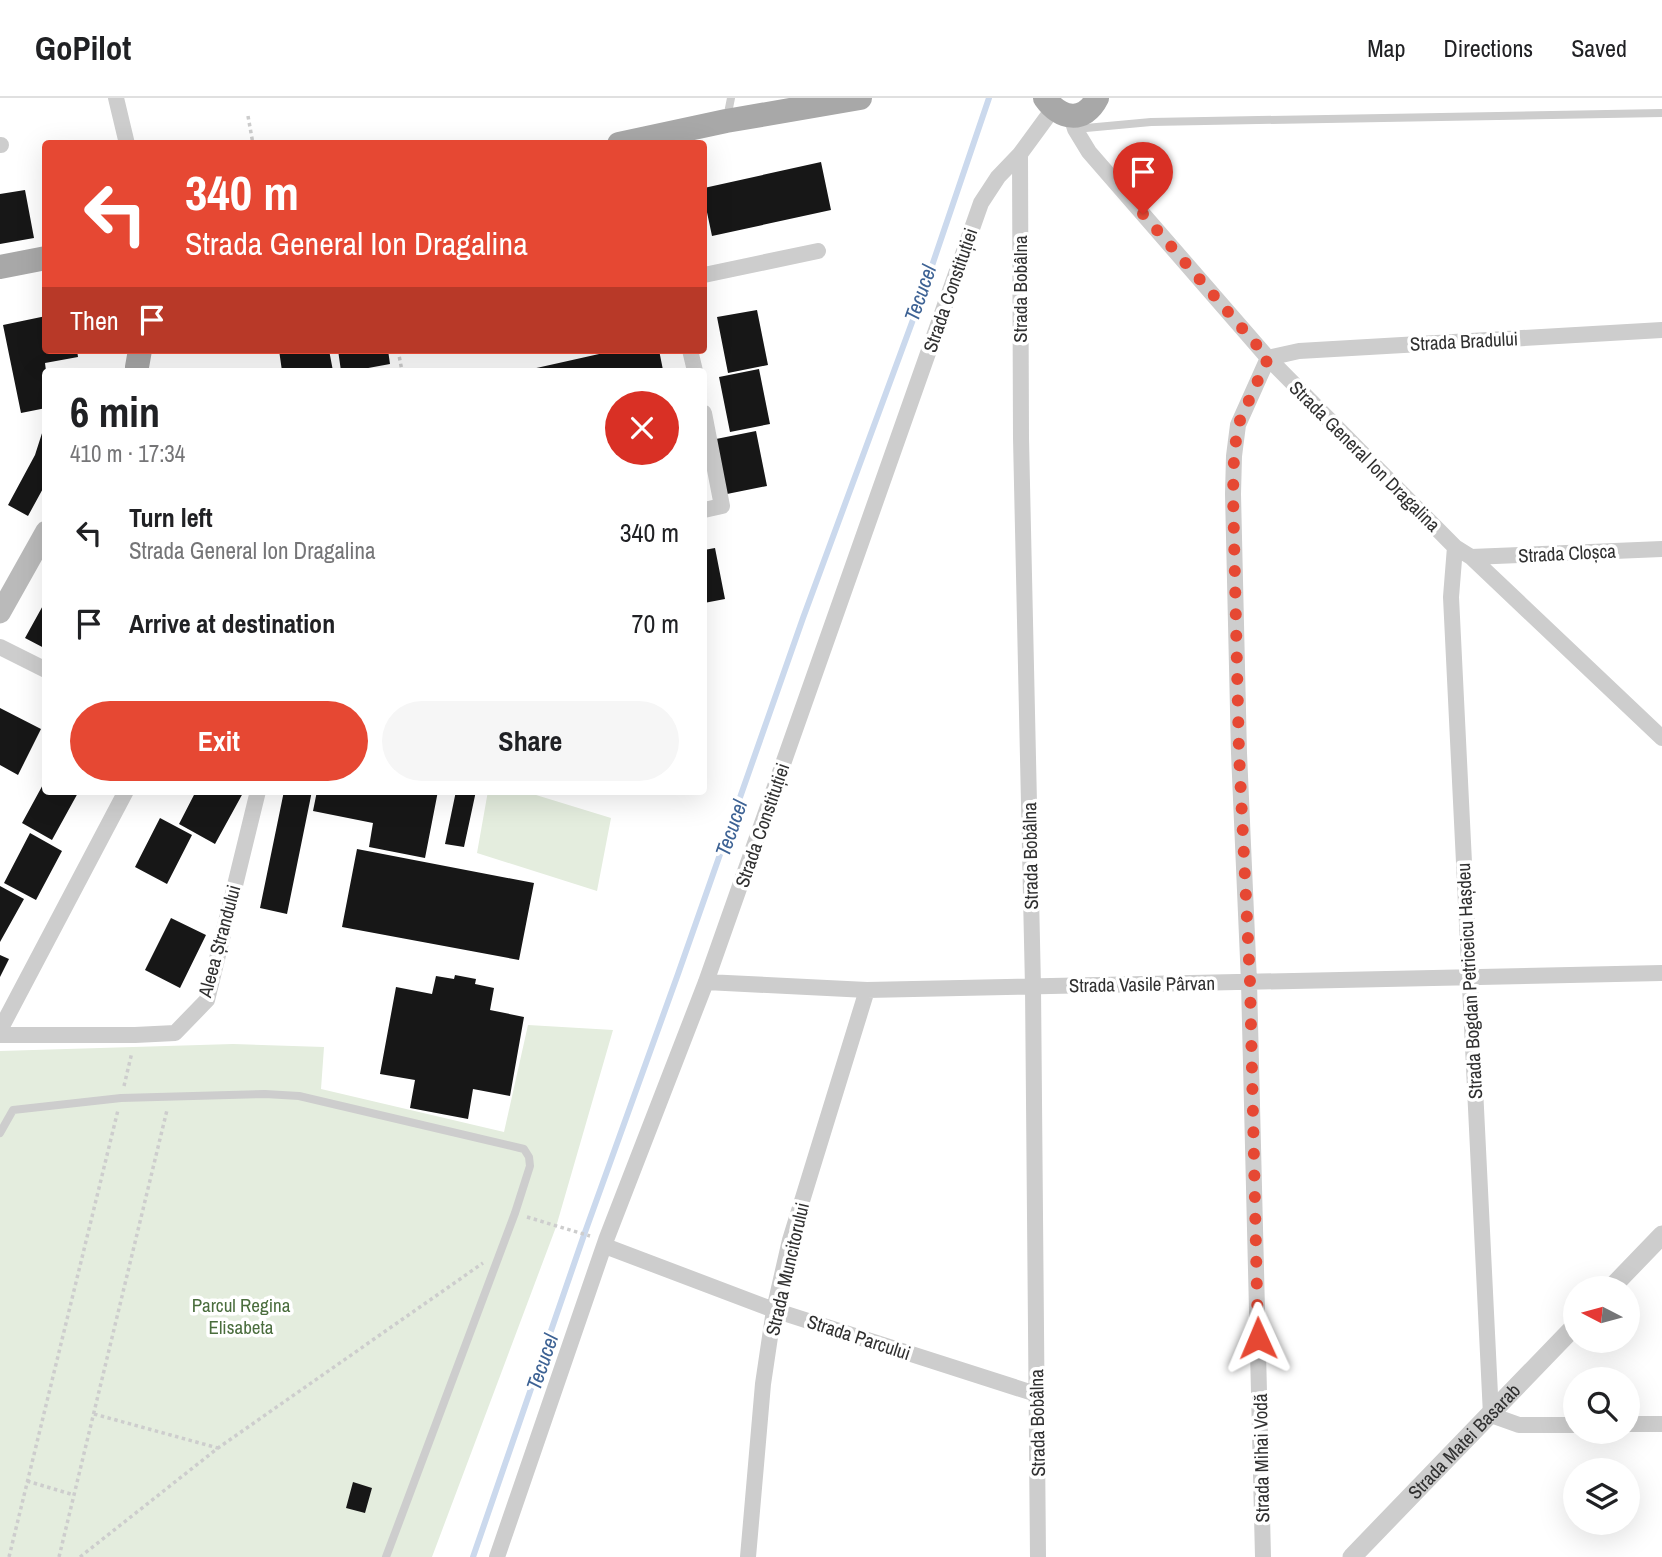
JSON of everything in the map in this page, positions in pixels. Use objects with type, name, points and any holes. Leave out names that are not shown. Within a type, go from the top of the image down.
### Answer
[{"type":"main road","points":[[652,140],[729,110],[860,98]]},
{"type":"main road","points":[[1072,109],[1116,98]]},
{"type":"main road","points":[[0,267],[42,259]]},
{"type":"main road","points":[[0,612],[42,538]]},
{"type":"street","points":[[116,98],[126,140]]},
{"type":"street","name":"Strada Constituției","points":[[497,1557],[605,1243],[706,982],[981,203],[998,177],[1072,109]]},
{"type":"street","name":"Strada General Ion Dragalina","points":[[1072,109],[1089,152],[1268,358],[1455,547],[1471,557],[1662,737]]},
{"type":"street","name":"Strada Bobâlna","points":[[1020,155],[1021,438],[1033,987],[1038,1557]]},
{"type":"street","points":[[707,274],[818,251]]},
{"type":"street","name":"Strada Bradului","points":[[1268,358],[1298,351],[1662,330]]},
{"type":"street","name":"Strada Mihai Vodă","points":[[1263,1557],[1250,982],[1239,753],[1233,481],[1238,425],[1268,358]]},
{"type":"street","points":[[707,428],[722,506],[707,509]]},
{"type":"street","name":"Strada Bogdan Petriceicu Hașdeu","points":[[1455,547],[1451,597],[1491,1415]]},
{"type":"street","name":"Strada Cloșca","points":[[1471,557],[1662,549]]},
{"type":"street","points":[[0,647],[42,668]]},
{"type":"street","points":[[0,1033],[124,795]]},
{"type":"street","name":"Aleea Ștrandului","points":[[0,1033],[175,1033],[207,1000],[257,795]]},
{"type":"street","name":"Strada Vasile Pârvan","points":[[706,982],[867,990],[1662,973]]},
{"type":"street","name":"Strada Muncitorului","points":[[748,1557],[763,1384],[774,1310],[790,1240],[867,990]]},
{"type":"street","points":[[1623,1276],[1662,1235]]},
{"type":"street","name":"Strada Parcului","points":[[605,1243],[774,1310],[1036,1394]]},
{"type":"street","name":"Strada Matei Basarab","points":[[1352,1557],[1563,1339]]},
{"type":"street","points":[[1491,1415],[1518,1425],[1563,1425]]},
{"type":"street","points":[[1640,1424],[1662,1424]]},
{"type":"lane","points":[[1072,109],[1152,122],[1662,113]]},
{"type":"lane","points":[[0,1133],[13,1110],[121,1098],[265,1094],[299,1096],[524,1149],[530,1166],[515,1213],[386,1557]]},
{"type":"path","points":[[247,116],[252,140]]},
{"type":"path","points":[[9,1557],[135,1035]]},
{"type":"path","points":[[59,1557],[170,1097]]},
{"type":"path","points":[[515,1213],[605,1243]]},
{"type":"path","points":[[80,1557],[218,1448],[502,1250]]},
{"type":"path","points":[[94,1413],[218,1448]]},
{"type":"path","points":[[27,1481],[74,1495]]},
{"type":"green space","points":[[487,795],[536,795],[611,818],[597,891],[477,853]]},
{"type":"green space","name":"Parcul Regina Elisabeta","points":[[528,1025],[613,1030],[556,1227],[432,1557],[0,1557],[0,1051],[233,1044],[324,1047],[321,1089],[504,1132]]},
{"type":"building","points":[[821,162],[831,210],[712,236],[707,212],[707,187]]},
{"type":"building","points":[[25,190],[34,238],[0,244],[0,194]]},
{"type":"building","points":[[757,310],[768,365],[728,373],[717,317]]},
{"type":"building","points":[[42,317],[42,354],[78,354],[78,357],[45,363],[46,368],[42,368],[42,409],[21,413],[3,325]]},
{"type":"building","points":[[280,354],[330,354],[332,368],[282,368]]},
{"type":"building","points":[[339,354],[389,354],[390,364],[368,368],[341,368]]},
{"type":"building","points":[[599,354],[660,354],[663,368],[536,368]]},
{"type":"building","points":[[759,369],[770,424],[730,432],[719,377]]},
{"type":"building","points":[[756,431],[767,486],[727,494],[716,439]]},
{"type":"building","points":[[42,433],[42,490],[28,516],[8,505],[35,455]]},
{"type":"building","points":[[715,548],[725,599],[707,602],[707,549]]},
{"type":"building","points":[[42,607],[42,647],[25,638]]},
{"type":"building","points":[[0,708],[41,729],[18,775],[0,765]]},
{"type":"building","points":[[42,786],[42,795],[77,795],[52,840],[22,823]]},
{"type":"building","points":[[194,795],[242,795],[215,844],[179,824]]},
{"type":"building","points":[[283,795],[311,795],[287,914],[260,908]]},
{"type":"building","points":[[316,795],[437,795],[425,858],[369,847],[373,823],[313,811]]},
{"type":"building","points":[[455,795],[475,795],[464,847],[445,844]]},
{"type":"building","points":[[160,818],[192,835],[167,884],[135,867]]},
{"type":"building","points":[[30,833],[62,851],[36,900],[4,883]]},
{"type":"building","points":[[357,849],[534,883],[519,960],[342,927]]},
{"type":"building","points":[[0,886],[24,899],[0,942]]},
{"type":"building","points":[[171,918],[206,935],[180,988],[145,970]]},
{"type":"building","points":[[0,955],[9,959],[0,977]]},
{"type":"building","points":[[455,975],[476,979],[475,984],[494,988],[490,1010],[524,1017],[510,1096],[473,1089],[468,1119],[410,1108],[415,1080],[380,1074],[396,987],[432,994],[436,976],[454,979]]},
{"type":"building","points":[[353,1482],[372,1488],[365,1513],[346,1508]]},
{"type":"waterway","name":"Tecucel","points":[[473,1557],[584,1235],[803,618],[921,298],[989,98]]},
{"type":"route","points":[[1143,214],[1268,358],[1238,425],[1233,494],[1239,753],[1250,982],[1258,1338]]}]
